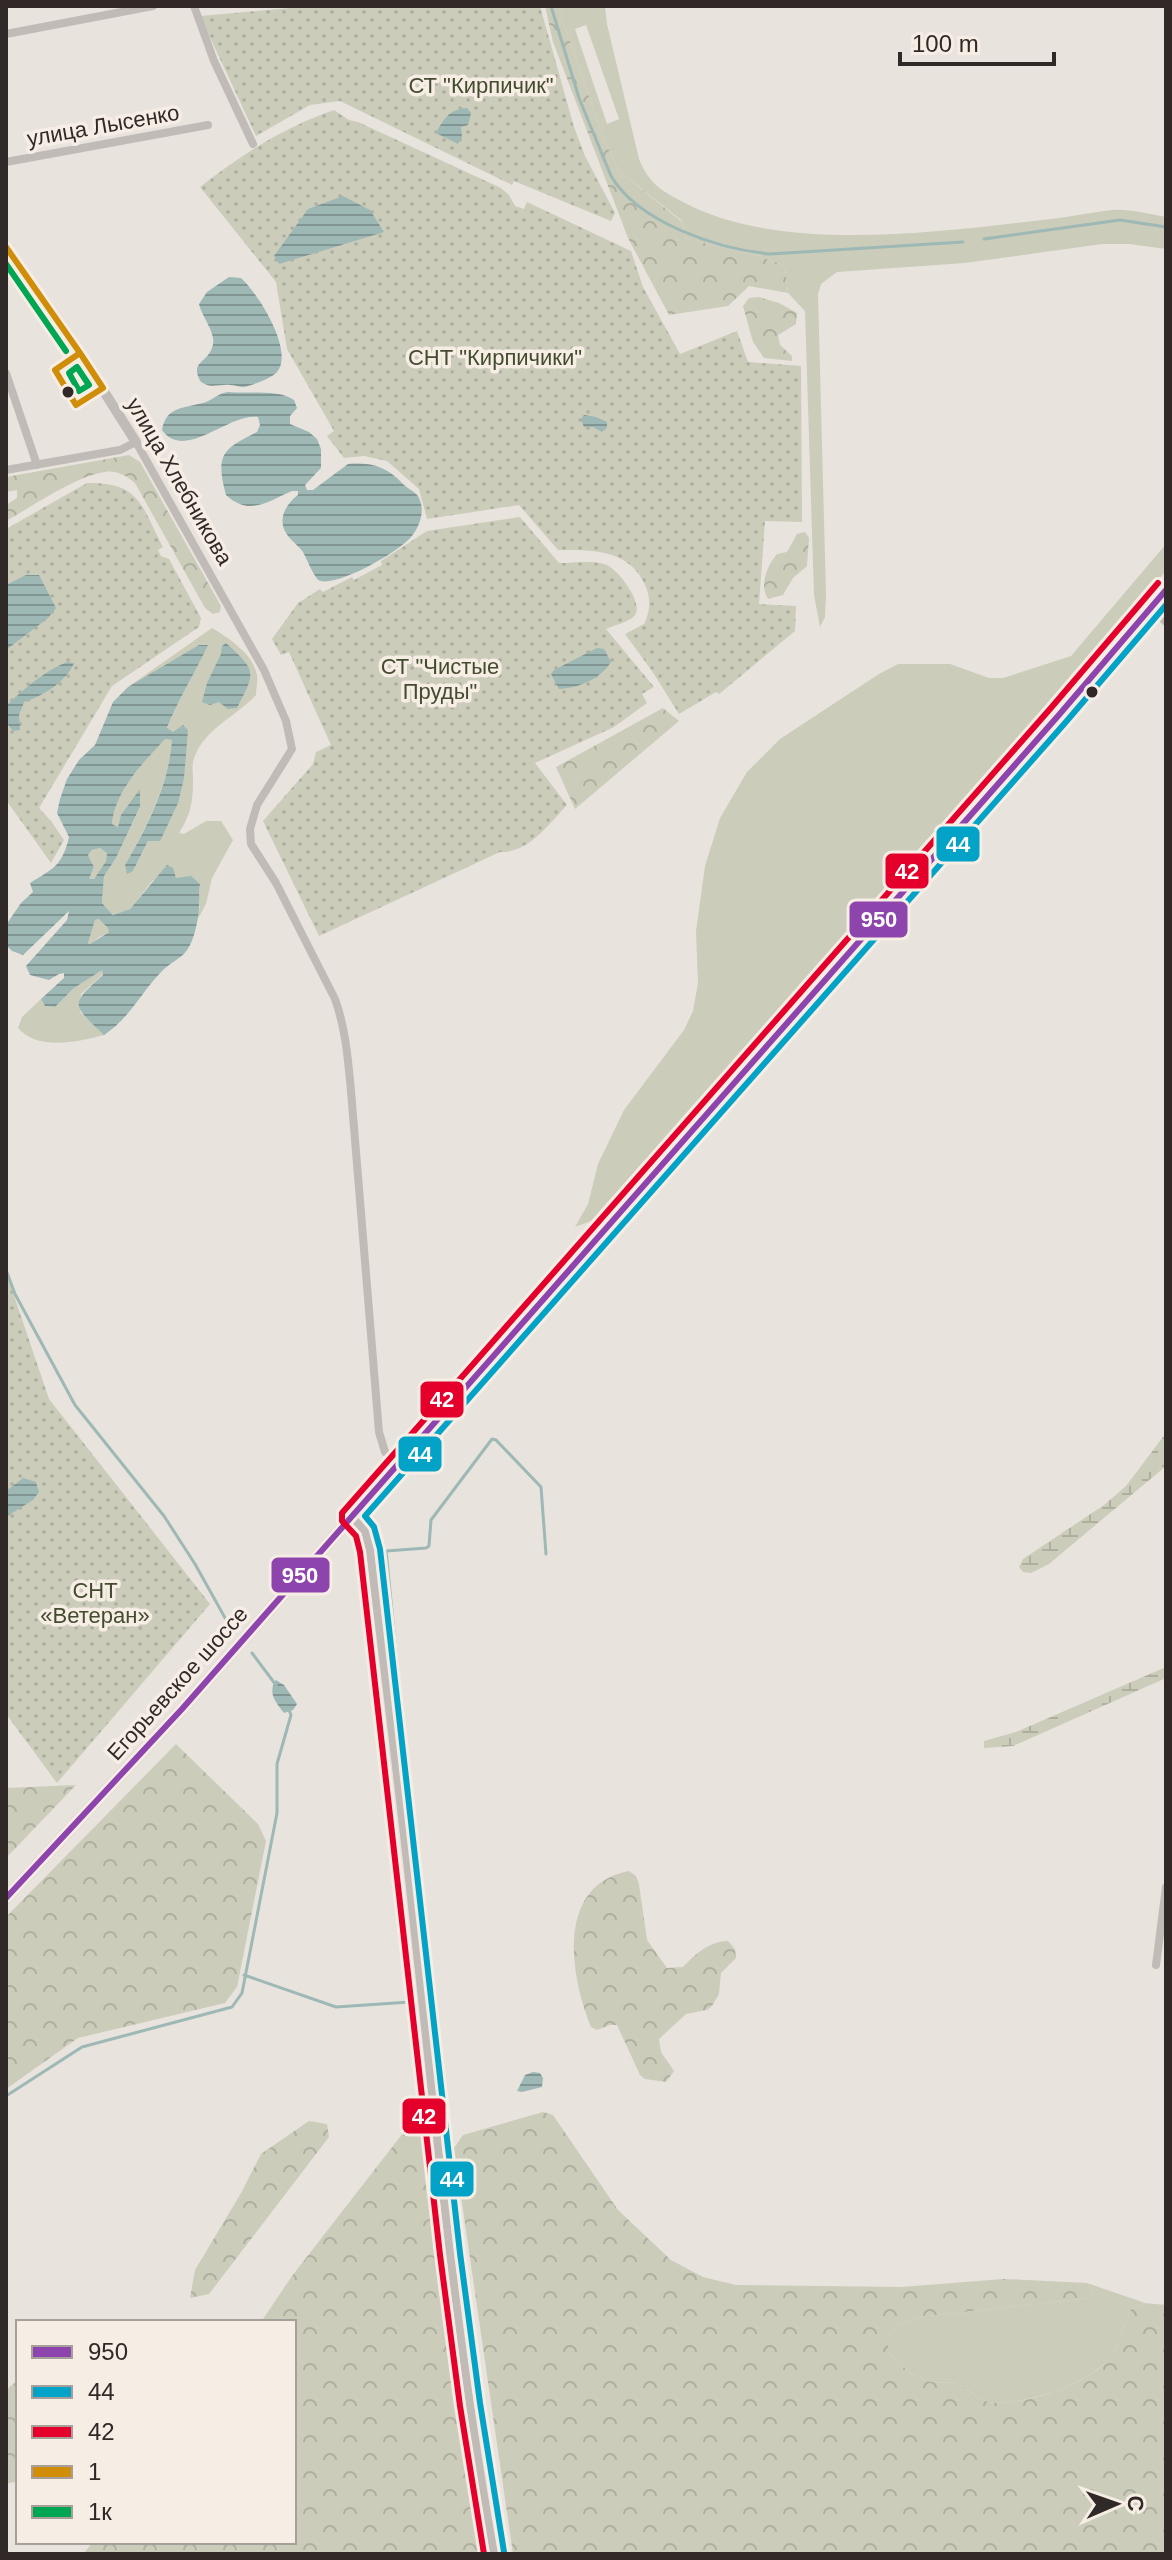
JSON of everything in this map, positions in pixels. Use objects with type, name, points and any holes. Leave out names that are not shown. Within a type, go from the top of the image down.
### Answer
[{"type":"main road","name":"Егорьевское шоссе","points":[[6,1898],[182,1709],[1166,590]]},
{"type":"street","points":[[6,34],[153,6]]},
{"type":"street","points":[[194,6],[214,61],[253,144]]},
{"type":"street","name":"улица Лысенко","points":[[6,162],[208,125]]},
{"type":"street","name":"улица Хлебникова","points":[[6,247],[63,327],[136,442],[264,670],[286,721],[292,749],[257,805],[250,829],[251,844],[276,883],[335,999],[341,1017],[351,1091],[379,1432],[385,1452],[397,1464]]},
{"type":"street","points":[[6,373],[37,465]]},
{"type":"street","points":[[6,470],[120,450],[136,442]]},
{"type":"street","points":[[1150,608],[1166,622]]},
{"type":"street","points":[[351,1516],[365,1531],[370,1550],[443,2201],[480,2479],[494,2554]]},
{"type":"street","points":[[1156,1965],[1166,1887]]},
{"type":"green space","name":"СТ \"Кирпичик\"","points":[[313,6],[540,6],[574,127],[585,156],[615,213],[611,221],[514,181],[512,185],[340,101],[310,105],[256,136],[200,16]]},
{"type":"green space","points":[[545,6],[558,6],[603,137],[619,171],[681,221],[687,239],[756,255],[785,266],[788,293],[749,286],[728,306],[669,315],[628,238],[553,42]]},
{"type":"green space","points":[[558,6],[605,6],[643,168],[657,186],[670,195],[725,219],[769,229],[865,235],[963,229],[1126,210],[1166,217],[1166,249],[1102,244],[965,263],[837,272],[821,284],[818,294],[826,595],[825,617],[820,627],[814,595],[805,311],[788,293],[785,266],[756,255],[687,239],[681,220],[619,171],[603,137]],"holes":[[[586,25],[619,119],[607,124],[575,29]]]},
{"type":"green space","name":"СНТ \"Кирпичики\"","points":[[334,110],[349,120],[501,188],[515,206],[524,209],[527,202],[631,251],[643,287],[680,354],[737,331],[748,362],[801,366],[802,522],[765,521],[759,604],[796,606],[795,631],[719,694],[716,692],[679,714],[625,634],[644,624],[649,610],[646,587],[631,565],[610,554],[558,550],[519,505],[427,519],[419,489],[387,461],[364,456],[344,458],[327,436],[334,431],[287,349],[276,282],[200,187],[264,143]]},
{"type":"green space","points":[[759,297],[797,313],[796,324],[778,335],[780,345],[792,356],[792,361],[764,358],[753,342],[743,306],[749,298]]},
{"type":"green space","points":[[129,455],[140,462],[221,606],[220,612],[213,614],[205,608],[135,483],[121,474],[105,472],[81,479],[6,521],[6,505],[17,498],[17,490],[6,492],[6,477]]},
{"type":"green space","points":[[87,483],[118,487],[137,499],[163,547],[158,550],[161,556],[169,559],[201,618],[199,627],[112,686],[39,808],[64,840],[51,863],[6,800],[6,529]]},
{"type":"green space","name":"СТ \"Чистые Пруды\"","points":[[520,517],[559,563],[604,564],[628,586],[636,602],[635,615],[606,629],[654,687],[642,694],[647,703],[614,727],[535,763],[567,805],[529,843],[500,852],[319,936],[263,821],[313,764],[316,752],[331,745],[289,652],[281,655],[272,639],[298,603],[320,589],[323,592],[352,577],[354,580],[382,565],[381,561],[427,531]]},
{"type":"green space","points":[[805,532],[809,538],[807,566],[793,578],[783,595],[768,599],[764,582],[770,564],[777,554],[787,552],[797,534]]},
{"type":"green space","points":[[1166,544],[1166,571],[591,1221],[575,1227],[588,1204],[598,1164],[624,1110],[684,1030],[693,1011],[698,983],[696,931],[705,866],[720,818],[747,772],[780,739],[898,664],[950,664],[989,678],[1003,678],[1071,656]]},
{"type":"green space","points":[[212,628],[233,642],[251,660],[257,675],[256,695],[211,733],[197,751],[190,808],[179,833],[184,834],[206,821],[221,821],[233,840],[212,878],[206,904],[196,922],[200,906],[198,893],[153,880],[130,909],[113,915],[102,903],[104,876],[140,808],[118,827],[112,824],[118,800],[139,768],[164,739],[173,740],[161,789],[149,820],[125,865],[133,871],[166,802],[185,746],[188,730],[173,732],[167,729],[207,645],[128,687]]},
{"type":"green space","points":[[663,708],[679,721],[575,809],[556,767]]},
{"type":"green space","points":[[100,848],[107,853],[106,861],[94,879],[89,879],[94,867],[88,855]]},
{"type":"green space","points":[[99,919],[109,928],[109,932],[88,943],[95,920]]},
{"type":"green space","points":[[102,969],[103,974],[81,994],[80,1012],[104,1035],[58,1043],[36,1040],[18,1028],[22,1017],[41,999],[45,1006],[55,1007],[74,988]]},
{"type":"green space","name":"СНТ «Ветеран»","points":[[6,1272],[49,1399],[210,1604],[57,1783],[6,1714]]},
{"type":"green space","points":[[1166,1433],[1166,1466],[1049,1564],[1031,1573],[1023,1572],[1019,1567],[1023,1559],[1104,1505],[1126,1486]]},
{"type":"green space","points":[[1166,1667],[1166,1678],[1013,1746],[984,1748],[984,1741],[1016,1732]]},
{"type":"green space","points":[[176,1744],[258,1824],[266,1841],[237,1987],[225,2003],[78,2038],[6,2089],[6,1917]]},
{"type":"green space","points":[[76,1785],[6,1858],[6,1788]]},
{"type":"green space","points":[[629,1871],[636,1876],[639,1884],[647,1940],[667,1968],[683,1967],[715,1943],[728,1941],[735,1949],[736,1958],[721,1973],[719,1994],[712,2006],[686,2014],[659,2039],[661,2052],[674,2071],[666,2082],[645,2079],[640,2075],[617,2025],[597,2030],[591,2027],[578,1983],[574,1935],[579,1913],[589,1894],[605,1880]]},
{"type":"green space","points":[[543,2112],[553,2115],[618,2210],[671,2260],[703,2277],[736,2285],[901,2287],[1003,2279],[1087,2283],[1093,2290],[1091,2298],[919,2317],[898,2325],[888,2335],[888,2351],[911,2373],[927,2381],[957,2384],[985,2401],[1003,2403],[1038,2397],[1090,2375],[1112,2355],[1131,2309],[1145,2303],[1166,2305],[1166,2554],[513,2554],[454,2148],[463,2135]]},
{"type":"green space","points":[[309,2121],[327,2124],[329,2137],[209,2294],[190,2298],[195,2270],[261,2154]]},
{"type":"green space","points":[[410,2124],[423,2130],[485,2554],[83,2554],[91,2544],[296,2544],[296,2320],[262,2320],[292,2276]]},
{"type":"green space","points":[[1087,2283],[1145,2303],[1131,2309],[1115,2350],[1103,2365],[1090,2375],[1056,2391],[1019,2401],[989,2402],[957,2384],[921,2379],[888,2351],[888,2335],[898,2325],[919,2317],[1091,2298],[1093,2290]]},
{"type":"green space","points":[[16,2382],[16,2482],[6,2484],[6,2390]]},
{"type":"water","points":[[467,108],[471,113],[468,125],[461,127],[462,137],[458,144],[436,133],[448,115]]},
{"type":"water","points":[[343,196],[370,210],[384,232],[279,264],[274,256],[308,209]]},
{"type":"water","points":[[229,277],[241,278],[256,296],[272,322],[281,350],[277,372],[243,387],[205,384],[201,382],[197,370],[210,353],[213,343],[199,304],[207,292]]},
{"type":"water","points":[[228,392],[272,393],[294,400],[297,408],[290,416],[290,424],[309,432],[317,439],[321,449],[321,468],[305,485],[307,490],[313,490],[348,464],[372,465],[391,473],[416,494],[422,507],[421,518],[411,537],[381,560],[351,574],[338,579],[318,580],[303,552],[283,527],[284,511],[298,491],[251,506],[235,502],[226,495],[221,470],[225,454],[236,443],[257,432],[260,425],[258,417],[246,418],[195,439],[182,441],[171,438],[162,430],[172,412]]},
{"type":"water","points":[[584,415],[607,422],[607,427],[602,432],[593,427],[584,427],[581,419]]},
{"type":"water","points":[[26,575],[39,575],[56,608],[48,618],[6,650],[6,585]]},
{"type":"water","points":[[226,643],[244,660],[250,673],[237,708],[228,709],[219,702],[210,705],[202,702],[222,646]]},
{"type":"water","points":[[199,645],[208,645],[167,728],[173,732],[183,725],[188,730],[184,778],[178,803],[160,841],[148,841],[133,871],[127,874],[125,865],[162,789],[172,740],[165,739],[131,778],[118,800],[112,824],[118,827],[121,815],[140,789],[140,807],[104,876],[102,903],[113,915],[130,909],[167,865],[173,868],[176,878],[191,876],[200,884],[195,932],[185,953],[155,978],[122,1020],[104,1035],[79,1005],[84,993],[103,975],[102,970],[74,988],[55,1007],[45,1006],[41,999],[64,978],[64,973],[49,980],[30,975],[26,966],[67,920],[69,911],[23,955],[6,945],[6,925],[33,892],[30,883],[51,870],[60,860],[69,837],[57,813],[67,779],[79,760],[95,745],[113,702],[128,687]],"holes":[[[100,848],[107,853],[106,861],[94,879],[89,879],[94,867],[88,855]],[[99,919],[109,932],[90,944],[95,920]]]},
{"type":"water","points":[[597,648],[604,649],[611,662],[606,668],[588,682],[559,689],[551,674],[554,670]]},
{"type":"water","points":[[67,662],[74,663],[60,682],[24,702],[19,715],[20,730],[13,731],[6,722],[6,706],[42,675]]},
{"type":"water","points":[[23,1478],[36,1482],[39,1492],[33,1500],[6,1514],[6,1491]]},
{"type":"water","points":[[276,1680],[284,1685],[297,1704],[293,1710],[284,1713],[276,1701],[272,1689]]},
{"type":"water","points":[[540,2073],[543,2078],[542,2087],[517,2091],[525,2075]]},
{"type":"waterway","points":[[551,6],[579,98],[611,176],[624,193],[660,220],[704,240],[770,254],[963,242]]},
{"type":"waterway","points":[[984,239],[1120,220],[1166,227]]},
{"type":"waterway","points":[[6,1270],[15,1294],[75,1405],[164,1516],[229,1625]]},
{"type":"waterway","points":[[425,1945],[386,1551],[429,1546],[431,1520],[492,1439],[541,1487],[546,1554]]},
{"type":"waterway","points":[[252,1653],[276,1685]]},
{"type":"waterway","points":[[6,2096],[82,2047],[232,2007],[242,1993],[277,1813],[277,1764],[291,1715],[289,1710]]},
{"type":"waterway","points":[[427,1967],[432,1997],[429,1997]]},
{"type":"waterway","points":[[244,1975],[336,2007],[410,2002]]},
{"type":"transit line","name":"1","points":[[6,247],[80,353]]},
{"type":"transit line","name":"1к","points":[[6,264],[66,351]]},
{"type":"transit line","name":"1","points":[[80,353],[103,388],[76,405],[55,370],[80,353]]},
{"type":"transit line","name":"1к","points":[[77,367],[89,385],[79,391],[69,373],[77,367]]},
{"type":"transit line","name":"42","points":[[484,2554],[440,2255],[360,1552],[356,1536],[342,1521],[342,1513],[1158,583]]},
{"type":"transit line","name":"950","points":[[6,1898],[182,1709],[1166,590]]},
{"type":"transit line","name":"44","points":[[504,2552],[460,2253],[380,1549],[374,1527],[365,1516],[1166,605]]}]
